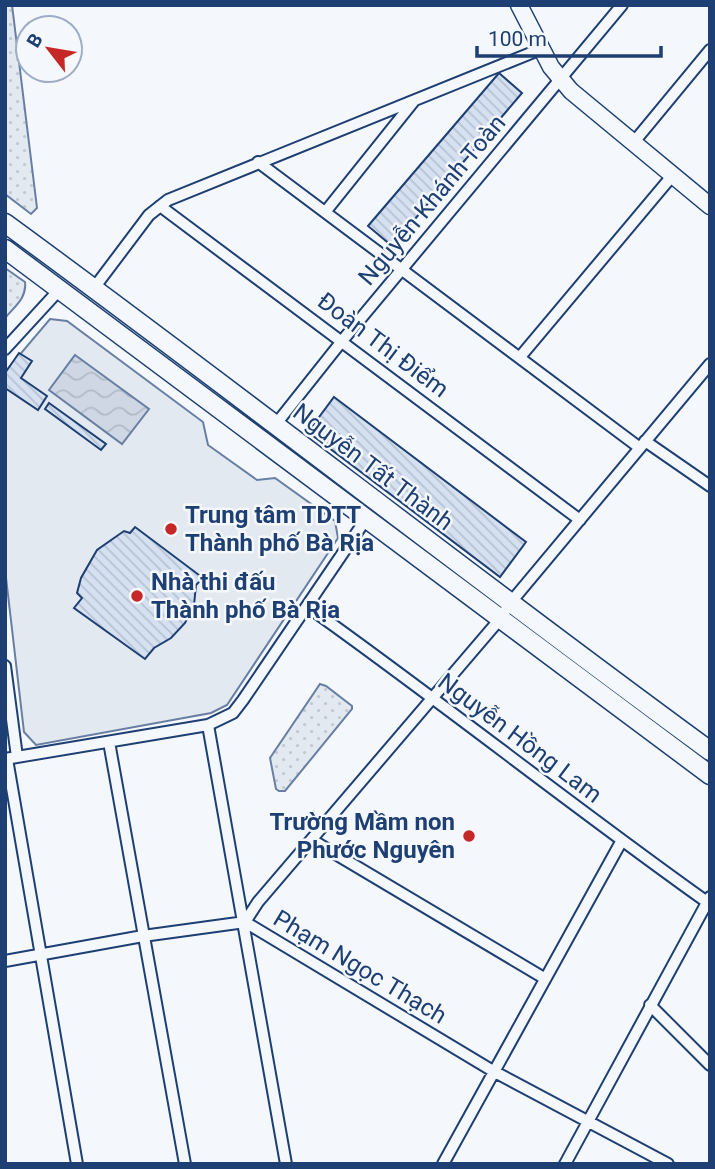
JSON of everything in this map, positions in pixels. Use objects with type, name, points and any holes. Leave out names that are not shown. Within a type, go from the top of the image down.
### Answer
[{"type":"main road","name":"Nguyễn Tất Thành","points":[[5,223],[710,751]]},
{"type":"main road","name":"Nguyễn Tất Thành","points":[[5,248],[710,775]]},
{"type":"street","points":[[519,5],[541,49],[570,91],[710,205]]},
{"type":"street","name":"Nguyễn Khánh Toàn","points":[[276,424],[622,5]]},
{"type":"street","points":[[94,288],[149,215],[182,193],[541,49]]},
{"type":"street","points":[[634,142],[710,50]]},
{"type":"street","points":[[326,211],[416,99]]},
{"type":"street","points":[[258,162],[520,357],[643,445],[710,486]]},
{"type":"street","points":[[520,357],[672,176]]},
{"type":"street","name":"Đoàn Thị Điểm","points":[[160,206],[580,520]]},
{"type":"street","points":[[5,349],[60,289]]},
{"type":"street","points":[[245,922],[258,902],[500,619],[511,602],[710,363]]},
{"type":"street","points":[[10,759],[208,725],[233,713],[366,519]]},
{"type":"street","name":"Nguyễn Hồng Lam","points":[[308,607],[433,696],[621,842],[708,900]]},
{"type":"street","points":[[5,666],[10,759],[40,954],[77,1164]]},
{"type":"street","points":[[208,725],[286,1164]]},
{"type":"street","points":[[109,741],[185,1164]]},
{"type":"street","points":[[312,841],[544,978]]},
{"type":"street","points":[[443,1164],[621,842]]},
{"type":"street","points":[[565,1164],[708,900]]},
{"type":"street","name":"Phạm Ngọc Thạch","points":[[5,961],[143,936],[245,922],[493,1071],[668,1164]]},
{"type":"street","points":[[650,1005],[710,1065]]},
{"type":"shaded area","points":[[5,5],[12,5],[14,84],[22,84],[37,208],[31,214],[5,194]]},
{"type":"shaded area","points":[[5,268],[25,282],[25,288],[20,302],[5,318]]},
{"type":"shaded area","name":"Trung tâm TDTT Thành phố Bà Rịa","points":[[50,319],[67,321],[203,422],[208,445],[257,480],[275,478],[335,521],[338,538],[227,705],[211,713],[36,745],[24,732],[5,569],[5,372]]},
{"type":"shaded area","points":[[320,684],[352,706],[352,709],[285,791],[279,791],[276,789],[270,758]]},
{"type":"water","points":[[75,355],[149,409],[122,444],[49,390]]},
{"type":"building","points":[[499,73],[522,93],[392,246],[368,226]]},
{"type":"building","points":[[19,353],[32,361],[21,378],[47,396],[38,410],[5,388],[5,373]]},
{"type":"building","points":[[334,397],[526,542],[500,577],[308,432]]},
{"type":"building","points":[[49,403],[106,444],[101,450],[45,409]]},
{"type":"building","name":"Nhà thi đấu Thành phố Bà Rịa","points":[[135,527],[203,578],[196,585],[194,605],[185,623],[171,638],[154,648],[145,659],[74,608],[82,598],[77,593],[81,578],[97,550],[124,531],[130,533]]},
{"type":"place","name":"Trung tâm TDTT Thành phố Bà Rịa","points":[[171,529]]},
{"type":"place","name":"Nhà thi đấu Thành phố Bà Rịa","points":[[137,596]]},
{"type":"place","name":"Trường Mầm non Phước Nguyên","points":[[469,836]]}]
